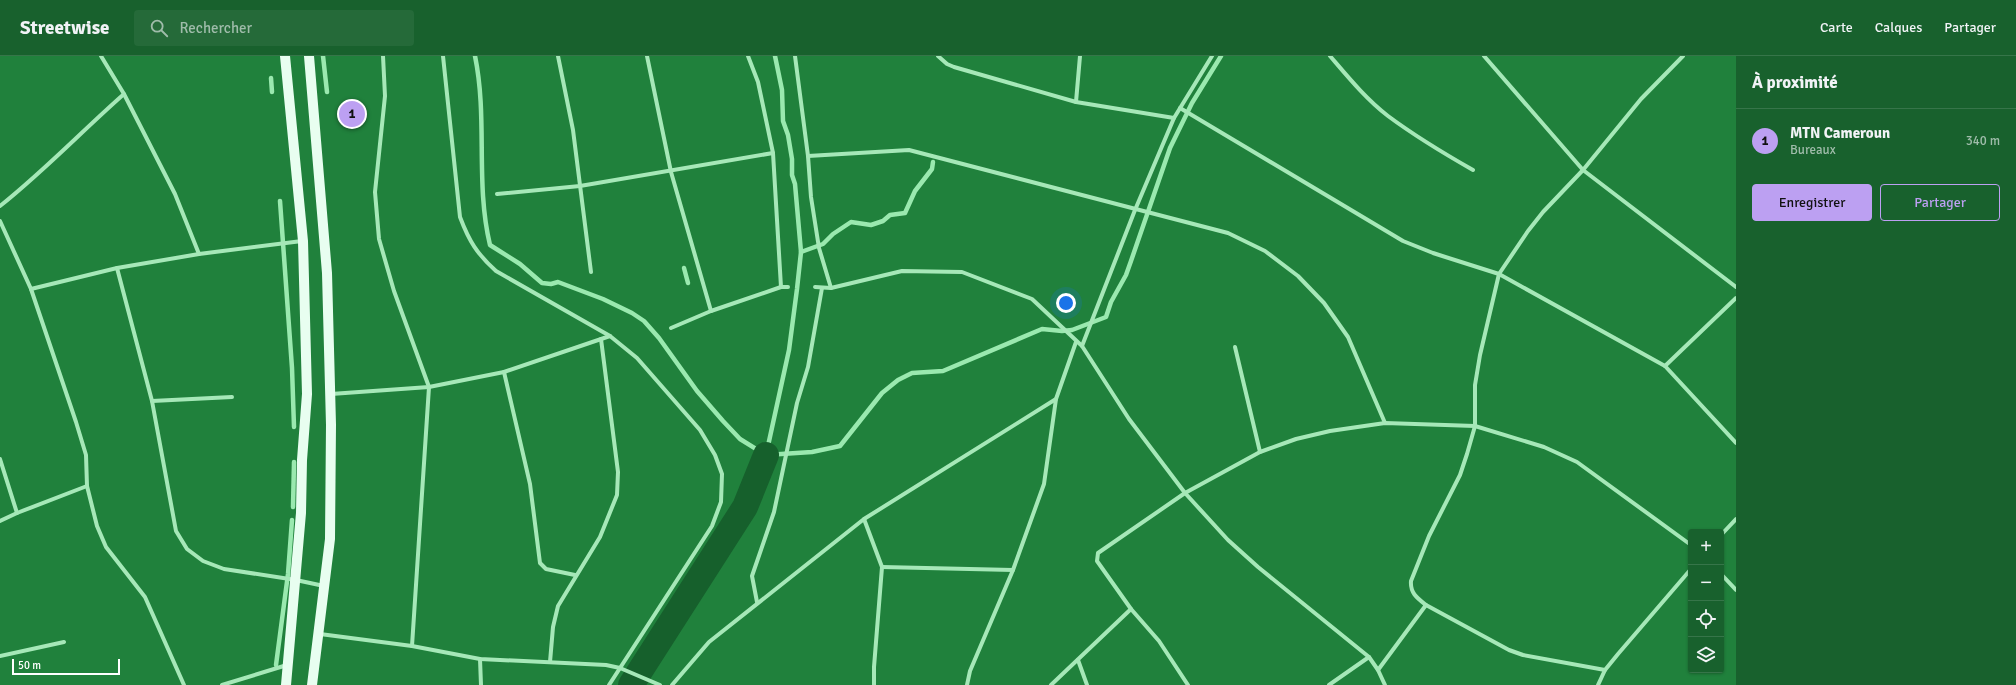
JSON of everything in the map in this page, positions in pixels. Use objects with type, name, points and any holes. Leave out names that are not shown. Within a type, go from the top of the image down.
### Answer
[{"type":"main road","points":[[285,56],[303,241],[307,394],[296,580],[286,685]]},
{"type":"main road","points":[[309,56],[327,272],[330,394],[330,539],[312,685]]},
{"type":"street","points":[[101,56],[124,94],[175,194],[198,254]]},
{"type":"street","points":[[383,56],[385,96],[375,192],[379,239],[394,291],[429,387],[412,646]]},
{"type":"street","points":[[443,56],[460,217],[467,237],[481,258],[496,271],[610,336],[637,358],[700,430],[715,455],[722,474],[721,502],[712,526],[609,685]]},
{"type":"street","points":[[558,56],[573,130],[591,272]]},
{"type":"street","points":[[647,56],[671,172],[711,311]]},
{"type":"street","points":[[748,56],[758,82],[772,153],[781,287]]},
{"type":"street","points":[[796,56],[808,156],[811,197],[818,241],[832,288]]},
{"type":"street","points":[[938,56],[947,64],[954,67],[1076,102],[1174,118]]},
{"type":"street","points":[[1076,102],[1080,56]]},
{"type":"street","points":[[1082,346],[1134,210],[1174,118],[1212,56]]},
{"type":"street","points":[[1330,56],[1360,90],[1386,115],[1431,146],[1473,170]]},
{"type":"street","points":[[1484,56],[1583,170],[1736,287]]},
{"type":"street","points":[[1605,670],[1523,656],[1509,650],[1426,605],[1413,594],[1410,588],[1411,581],[1429,536],[1460,474],[1475,426],[1475,385],[1480,355],[1499,274],[1528,231],[1583,170],[1641,99],[1683,56]]},
{"type":"street","points":[[0,206],[29,183],[64,147],[124,94]]},
{"type":"street","points":[[1180,108],[1403,240],[1433,253],[1499,274],[1665,366],[1736,443]]},
{"type":"street","points":[[808,156],[909,150],[1134,210],[1228,233],[1265,251],[1298,276],[1324,303],[1348,337],[1385,423]]},
{"type":"street","points":[[497,194],[580,186],[671,172],[772,153]]},
{"type":"street","points":[[0,222],[31,289],[86,455],[87,486],[97,526],[106,547],[145,596],[184,685]]},
{"type":"street","points":[[31,289],[117,268],[198,254],[303,241]]},
{"type":"street","points":[[117,268],[152,401],[176,531],[187,549],[203,561],[224,569],[296,580],[324,586]]},
{"type":"street","points":[[815,287],[832,288],[902,271],[962,272],[1032,299],[1082,346],[1129,419],[1185,493],[1228,540],[1258,567],[1369,657],[1378,670],[1385,685]]},
{"type":"street","points":[[671,328],[711,311],[781,287],[788,287]]},
{"type":"street","points":[[757,602],[752,576],[774,512],[797,403],[808,367],[822,288]]},
{"type":"street","points":[[1665,366],[1736,298]]},
{"type":"street","points":[[330,394],[429,387],[504,372],[610,336]]},
{"type":"street","points":[[550,662],[553,627],[558,606],[575,575],[604,530],[617,495],[618,472],[601,339]]},
{"type":"street","points":[[967,685],[970,671],[1014,570],[1044,484],[1056,399],[1076,342]]},
{"type":"street","points":[[1235,348],[1260,452]]},
{"type":"street","points":[[504,372],[530,484],[540,563],[546,569],[575,575]]},
{"type":"street","points":[[152,401],[232,397]]},
{"type":"street","points":[[672,685],[709,642],[757,602],[864,519],[1056,399]]},
{"type":"street","points":[[1188,685],[1159,641],[1131,609],[1097,561],[1098,553],[1185,493],[1260,452],[1296,439],[1330,431],[1385,423],[1475,426],[1544,447],[1577,462],[1688,543]]},
{"type":"street","points":[[0,460],[17,513]]},
{"type":"street","points":[[0,521],[87,486]]},
{"type":"street","points":[[864,519],[882,567],[874,667],[874,685]]},
{"type":"street","points":[[1724,532],[1736,519]]},
{"type":"street","points":[[882,567],[1014,570]]},
{"type":"street","points":[[1598,685],[1605,670],[1688,573]]},
{"type":"street","points":[[1724,577],[1736,590]]},
{"type":"street","points":[[1378,670],[1426,605]]},
{"type":"street","points":[[1051,685],[1131,609]]},
{"type":"street","points":[[319,634],[412,646],[480,659],[606,665],[620,668],[659,685]]},
{"type":"street","points":[[0,656],[64,642]]},
{"type":"street","points":[[1328,685],[1369,657]]},
{"type":"street","points":[[480,659],[481,685]]},
{"type":"street","points":[[1078,660],[1087,685]]},
{"type":"street","points":[[222,685],[289,664]]},
{"type":"waterway","points":[[323,56],[327,92]]},
{"type":"waterway","points":[[475,56],[481,103],[483,198],[490,245],[520,264],[542,283],[551,284],[558,282],[603,299],[632,313],[644,321],[659,338],[697,391],[723,421],[740,439],[766,455],[812,452],[840,446],[882,393],[898,380],[912,373],[943,371],[1042,329],[1062,331],[1072,330],[1106,317],[1111,302],[1126,275],[1170,148],[1192,103],[1221,56]]},
{"type":"waterway","points":[[766,455],[789,350],[801,252],[795,184],[792,175],[792,159],[788,135],[783,121],[782,90],[775,56]]},
{"type":"waterway","points":[[271,78],[272,92]]},
{"type":"waterway","points":[[801,252],[823,244],[833,234],[851,222],[871,225],[883,221],[890,215],[905,213],[915,191],[932,169],[933,162]]},
{"type":"waterway","points":[[280,201],[292,368],[294,427]]},
{"type":"waterway","points":[[684,268],[688,283]]},
{"type":"waterway","points":[[631,685],[745,507],[766,455]]},
{"type":"waterway","points":[[293,507],[294,462]]},
{"type":"waterway","points":[[276,665],[288,574],[292,520]]},
{"type":"place","name":"MTN Cameroun","points":[[352,114]]}]
